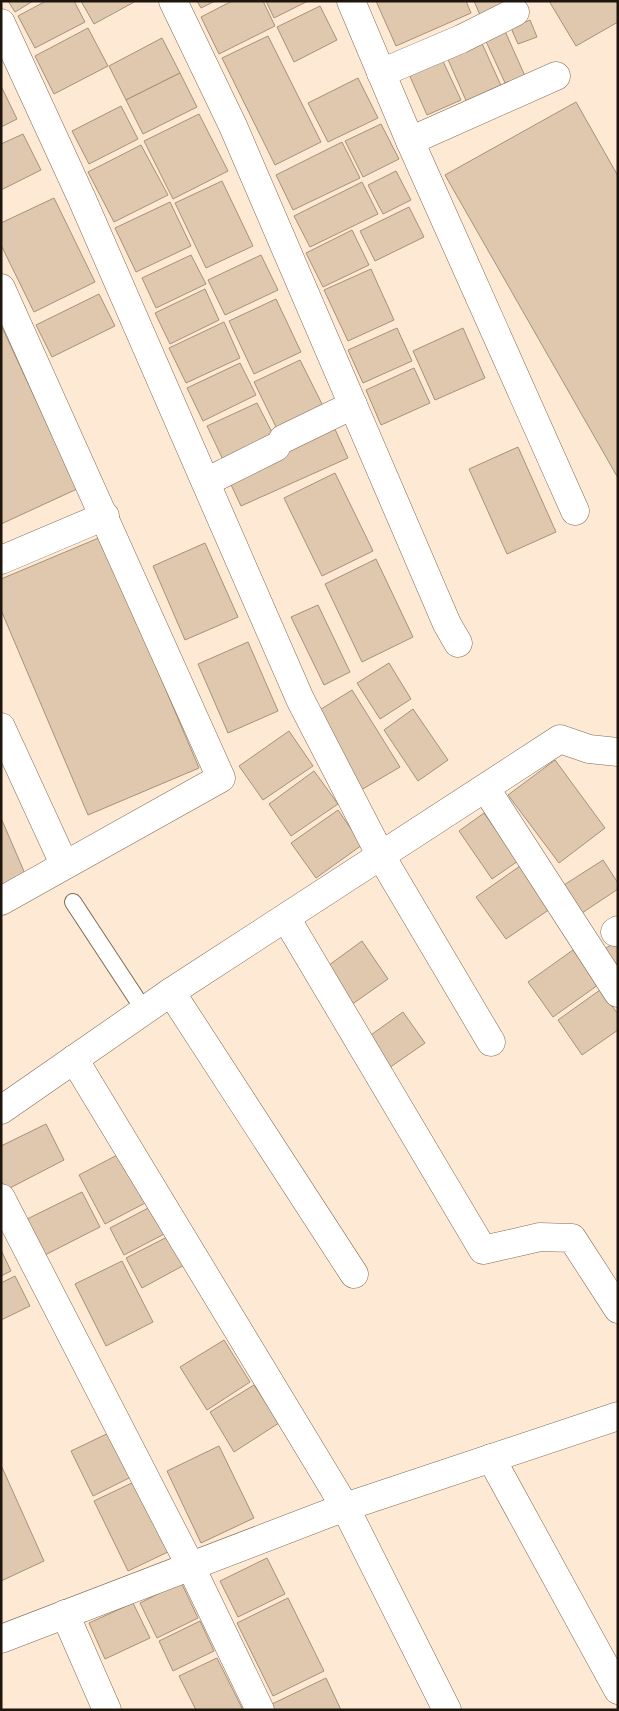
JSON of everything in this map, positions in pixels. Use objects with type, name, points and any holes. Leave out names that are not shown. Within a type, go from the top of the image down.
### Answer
[{"type":"street","points":[[173,1],[233,126],[447,624],[458,643]]},
{"type":"street","points":[[351,1],[410,141],[575,511]]},
{"type":"street","points":[[382,73],[515,12]]},
{"type":"street","points":[[1,23],[82,198],[300,699],[381,856],[491,1042]]},
{"type":"street","points":[[410,141],[556,76]]},
{"type":"street","points":[[1,288],[221,778],[64,864],[1,901]]},
{"type":"street","points":[[206,482],[353,404]]},
{"type":"street","points":[[1,560],[105,516]]},
{"type":"street","points":[[1,727],[64,864]]},
{"type":"street","points":[[1,1110],[171,992],[560,740],[589,749],[618,752]]},
{"type":"street","points":[[486,789],[618,992]]},
{"type":"street","points":[[286,918],[483,1250],[540,1238],[572,1238],[618,1309]]},
{"type":"street","points":[[171,992],[354,1274]]},
{"type":"street","points":[[74,1059],[345,1507],[447,1710]]},
{"type":"street","points":[[1,1198],[190,1566],[260,1710]]},
{"type":"street","points":[[1,1639],[345,1507],[618,1416]]},
{"type":"street","points":[[490,1458],[618,1690]]},
{"type":"street","points":[[66,1614],[107,1710]]},
{"type":"lane","points":[[73,902],[144,1010]]},
{"type":"building","points":[[8,1],[33,1],[15,12]]},
{"type":"building","points":[[46,1],[74,1],[85,22],[35,48],[18,16]]},
{"type":"building","points":[[81,1],[136,1],[94,24]]},
{"type":"building","points":[[197,1],[215,1],[201,8]]},
{"type":"building","points":[[232,1],[263,1],[275,26],[219,54],[201,17]]},
{"type":"building","points":[[266,1],[308,1],[274,18]]},
{"type":"building","points":[[376,1],[466,1],[471,13],[396,46]]},
{"type":"building","points":[[474,1],[510,1],[480,15]]},
{"type":"building","points":[[549,1],[618,1],[618,22],[576,46]]},
{"type":"building","points":[[320,6],[337,40],[294,62],[277,27]]},
{"type":"building","points":[[530,20],[537,37],[518,44],[511,28]]},
{"type":"building","points":[[88,28],[108,66],[54,94],[35,56]]},
{"type":"building","points":[[504,29],[525,76],[506,85],[484,37]]},
{"type":"building","points":[[268,36],[321,142],[275,165],[222,58]]},
{"type":"building","points":[[162,38],[180,73],[126,100],[109,66]]},
{"type":"building","points":[[480,39],[503,90],[468,105],[446,55]]},
{"type":"building","points":[[441,57],[461,100],[427,115],[408,72]]},
{"type":"building","points":[[180,73],[197,107],[143,134],[126,100]]},
{"type":"building","points":[[358,78],[378,118],[328,142],[308,103]]},
{"type":"building","points":[[1,86],[17,119],[1,127]]},
{"type":"building","points":[[576,102],[618,176],[618,478],[445,175]]},
{"type":"building","points":[[121,106],[138,139],[89,164],[72,131]]},
{"type":"building","points":[[199,114],[228,171],[173,199],[144,141]]},
{"type":"building","points":[[381,124],[399,159],[363,177],[345,141]]},
{"type":"building","points":[[23,134],[41,170],[1,190],[1,144]]},
{"type":"building","points":[[342,142],[360,178],[293,210],[276,175]]},
{"type":"building","points":[[141,145],[168,195],[114,222],[88,172]]},
{"type":"building","points":[[396,171],[411,200],[383,214],[368,185]]},
{"type":"building","points":[[222,181],[253,246],[206,268],[175,203]]},
{"type":"building","points":[[362,182],[378,214],[310,247],[294,216]]},
{"type":"building","points":[[54,198],[95,282],[34,312],[1,245],[1,223]]},
{"type":"building","points":[[170,202],[191,246],[136,272],[115,228]]},
{"type":"building","points":[[409,207],[424,237],[375,261],[360,231]]},
{"type":"building","points":[[352,230],[369,265],[323,287],[306,253]]},
{"type":"building","points":[[191,255],[206,284],[156,308],[142,278]]},
{"type":"building","points":[[261,255],[278,290],[225,315],[208,280]]},
{"type":"building","points":[[371,269],[394,320],[348,341],[324,290]]},
{"type":"building","points":[[205,289],[219,320],[170,344],[155,313]]},
{"type":"building","points":[[99,294],[115,326],[52,357],[36,325]]},
{"type":"building","points":[[276,299],[301,352],[254,374],[229,321]]},
{"type":"building","points":[[224,322],[240,358],[186,383],[169,348]]},
{"type":"building","points":[[1,325],[77,489],[1,524]]},
{"type":"building","points":[[397,328],[412,361],[363,383],[348,350]]},
{"type":"building","points":[[463,328],[485,378],[435,400],[413,351]]},
{"type":"building","points":[[300,360],[325,410],[279,433],[254,382]]},
{"type":"building","points":[[240,363],[256,395],[203,421],[187,388]]},
{"type":"building","points":[[414,368],[430,403],[381,425],[366,390]]},
{"type":"building","points":[[257,403],[277,442],[226,466],[207,426]]},
{"type":"building","points":[[334,427],[348,458],[241,506],[226,474]]},
{"type":"building","points":[[518,447],[556,532],[507,554],[469,469]]},
{"type":"building","points":[[335,473],[373,551],[322,576],[284,498]]},
{"type":"building","points":[[101,537],[199,768],[88,815],[1,610],[1,579]]},
{"type":"building","points":[[205,543],[238,617],[185,640],[153,566]]},
{"type":"building","points":[[376,559],[413,637],[362,662],[325,584]]},
{"type":"building","points":[[318,605],[350,672],[324,685],[291,617]]},
{"type":"building","points":[[248,642],[278,711],[228,733],[198,664]]},
{"type":"building","points":[[389,663],[411,699],[380,719],[357,683]]},
{"type":"building","points":[[352,690],[400,767],[361,790],[313,714]]},
{"type":"building","points":[[413,709],[448,760],[418,781],[384,730]]},
{"type":"building","points":[[289,731],[313,766],[263,800],[239,766]]},
{"type":"building","points":[[555,760],[605,828],[559,863],[508,795]]},
{"type":"building","points":[[314,771],[338,804],[291,836],[269,804]]},
{"type":"building","points":[[338,810],[362,845],[316,878],[291,843]]},
{"type":"building","points":[[484,813],[518,861],[492,879],[459,831]]},
{"type":"building","points":[[1,818],[26,876],[1,891]]},
{"type":"building","points":[[603,860],[618,883],[618,889],[582,913],[564,885]]},
{"type":"building","points":[[520,866],[550,909],[506,939],[476,897]]},
{"type":"building","points":[[618,940],[618,973],[602,951]]},
{"type":"building","points":[[362,941],[388,979],[351,1005],[325,968]]},
{"type":"building","points":[[573,950],[598,985],[553,1017],[528,982]]},
{"type":"building","points":[[600,990],[618,1014],[618,1030],[582,1055],[558,1020]]},
{"type":"building","points":[[403,1012],[425,1043],[389,1068],[368,1037]]},
{"type":"building","points":[[46,1124],[64,1160],[6,1190],[1,1181],[1,1146]]},
{"type":"building","points":[[123,1152],[149,1201],[105,1224],[79,1175]]},
{"type":"building","points":[[82,1192],[100,1227],[41,1257],[23,1221]]},
{"type":"building","points":[[154,1205],[168,1232],[124,1255],[110,1228]]},
{"type":"building","points":[[173,1234],[188,1263],[142,1288],[126,1258]]},
{"type":"building","points":[[1,1250],[11,1271],[1,1276]]},
{"type":"building","points":[[122,1261],[153,1322],[106,1346],[75,1284]]},
{"type":"building","points":[[15,1276],[30,1306],[1,1320],[1,1283]]},
{"type":"building","points":[[224,1340],[250,1382],[207,1410],[180,1367]]},
{"type":"building","points":[[254,1385],[279,1423],[234,1452],[210,1412]]},
{"type":"building","points":[[115,1430],[137,1474],[93,1496],[71,1451]]},
{"type":"building","points":[[219,1446],[254,1518],[201,1543],[167,1471]]},
{"type":"building","points":[[1,1465],[44,1561],[1,1581]]},
{"type":"building","points":[[138,1480],[172,1550],[128,1571],[94,1501]]},
{"type":"building","points":[[267,1558],[285,1594],[238,1617],[220,1581]]},
{"type":"building","points":[[181,1582],[198,1618],[157,1638],[140,1603]]},
{"type":"building","points":[[288,1598],[324,1671],[273,1696],[237,1623]]},
{"type":"building","points":[[133,1603],[150,1638],[105,1659],[89,1623]]},
{"type":"building","points":[[200,1621],[214,1651],[173,1671],[159,1641]]},
{"type":"building","points":[[217,1658],[243,1710],[196,1710],[179,1676]]},
{"type":"building","points":[[326,1678],[341,1710],[274,1710],[272,1704]]}]
